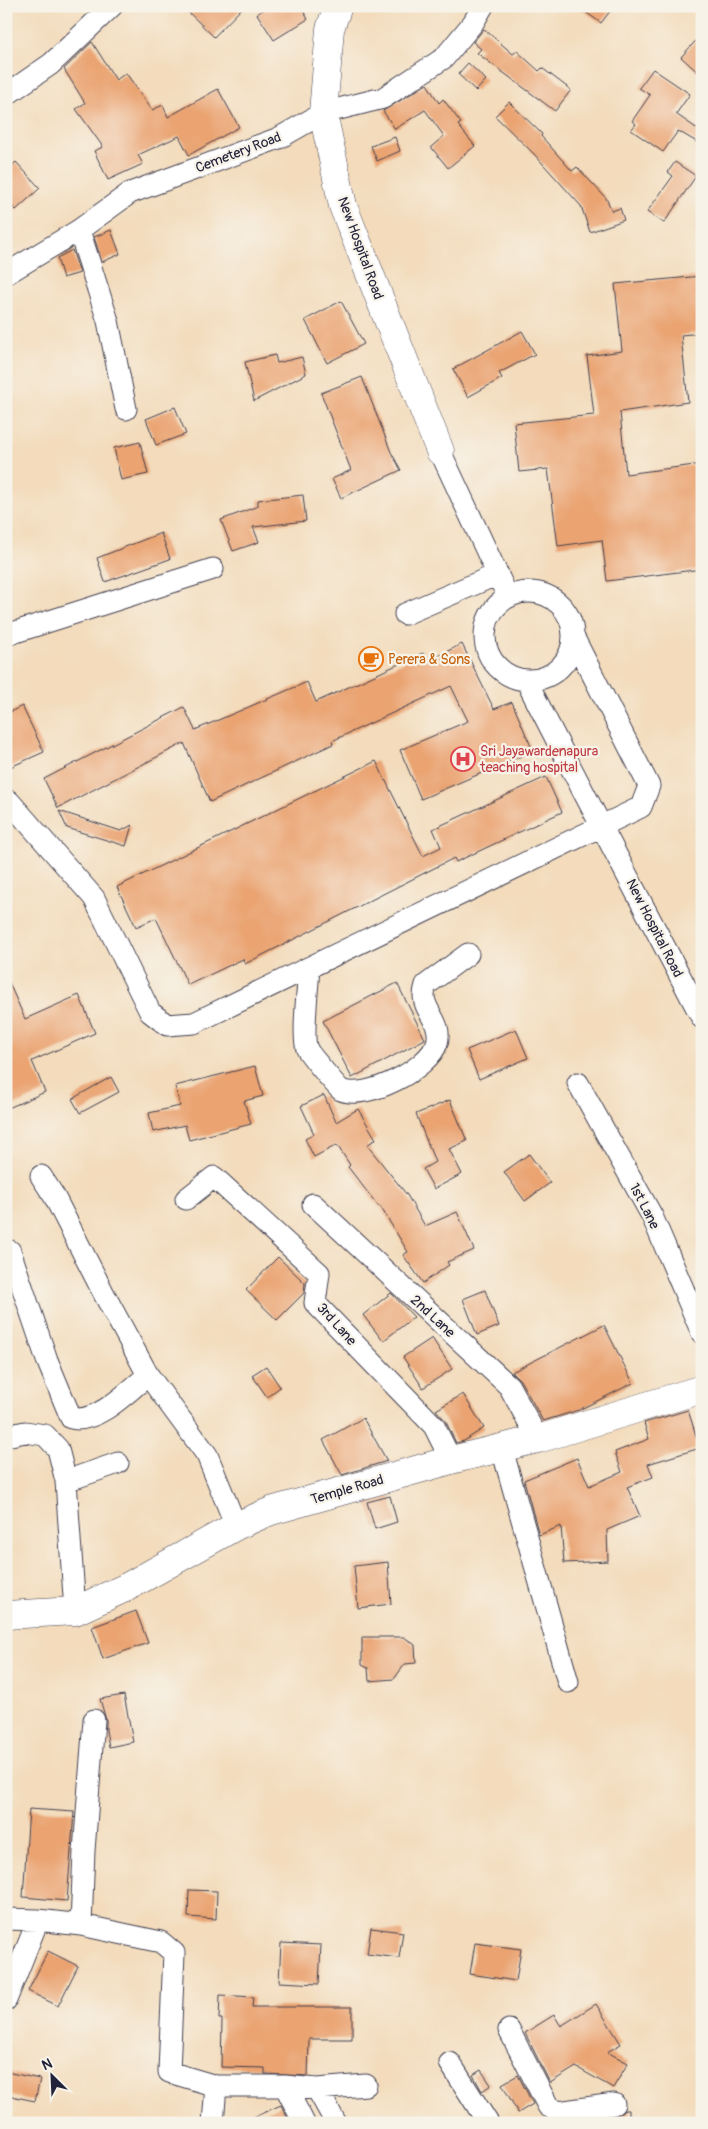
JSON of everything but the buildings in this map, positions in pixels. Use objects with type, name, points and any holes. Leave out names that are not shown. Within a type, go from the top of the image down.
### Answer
[{"type":"main road","name":"New Hospital Road","points":[[338,6],[330,29],[323,113],[343,206],[440,452]]},
{"type":"main road","name":"Temple Road","points":[[6,1615],[75,1611],[127,1587],[236,1526],[271,1511],[451,1460],[538,1439],[702,1389]]},
{"type":"street","points":[[6,96],[51,64],[112,6]]},
{"type":"street","name":"Cemetery Road","points":[[6,274],[79,230],[130,193],[279,138],[323,113],[382,98],[444,58],[473,23],[483,6]]},
{"type":"street","points":[[79,230],[108,322],[126,409]]},
{"type":"street","points":[[440,452],[508,597]]},
{"type":"street","points":[[6,635],[213,569]]},
{"type":"street","points":[[405,614],[498,574]]},
{"type":"street","points":[[521,592],[547,595],[559,603],[568,613],[573,625],[574,638],[571,652],[564,664],[553,674],[540,679],[526,680],[512,677],[500,669],[491,658],[486,645],[485,631],[489,617],[497,606],[508,597],[521,592]]},
{"type":"street","points":[[9,801],[94,898],[150,1012],[167,1025],[194,1023],[641,807],[649,786],[574,638]]},
{"type":"street","name":"New Hospital Road","points":[[526,680],[600,827],[622,864],[702,1018]]},
{"type":"street","points":[[309,969],[305,1011],[306,1048],[340,1090],[357,1093],[392,1082],[423,1063],[437,1043],[438,1025],[424,998],[426,985],[468,954]]},
{"type":"street","name":"1st Lane","points":[[578,1083],[652,1216],[702,1333]]},
{"type":"street","points":[[41,1176],[54,1196],[148,1375],[207,1455],[236,1526]]},
{"type":"street","name":"3rd Lane","points":[[186,1199],[214,1176],[318,1273],[315,1302],[434,1426],[451,1460]]},
{"type":"street","name":"2nd Lane","points":[[313,1204],[509,1386],[538,1439]]},
{"type":"street","points":[[10,1251],[47,1360],[71,1418],[79,1420],[104,1411],[148,1375]]},
{"type":"street","points":[[6,1436],[25,1432],[45,1434],[58,1449],[66,1481],[75,1611]]},
{"type":"street","points":[[502,1449],[568,1682]]},
{"type":"street","points":[[66,1481],[118,1463]]},
{"type":"street","points":[[81,1925],[84,1851],[94,1720]]},
{"type":"street","points":[[6,1919],[38,1920],[81,1925],[161,1942],[174,1953],[169,2072],[216,2086],[285,2086],[317,2089],[366,2085]]},
{"type":"street","points":[[6,2000],[38,1920]]},
{"type":"street","points":[[509,2030],[548,2106],[558,2112],[614,2104]]},
{"type":"street","points":[[450,2063],[488,2123]]},
{"type":"street","points":[[213,2123],[216,2086]]},
{"type":"street","points":[[285,2086],[304,2123]]},
{"type":"street","points":[[317,2089],[336,2123]]},
{"type":"place","name":"Perera & Sons","points":[[371,659]]},
{"type":"place","name":"Sri Jayawardenapura teaching hospital","points":[[463,759]]}]
